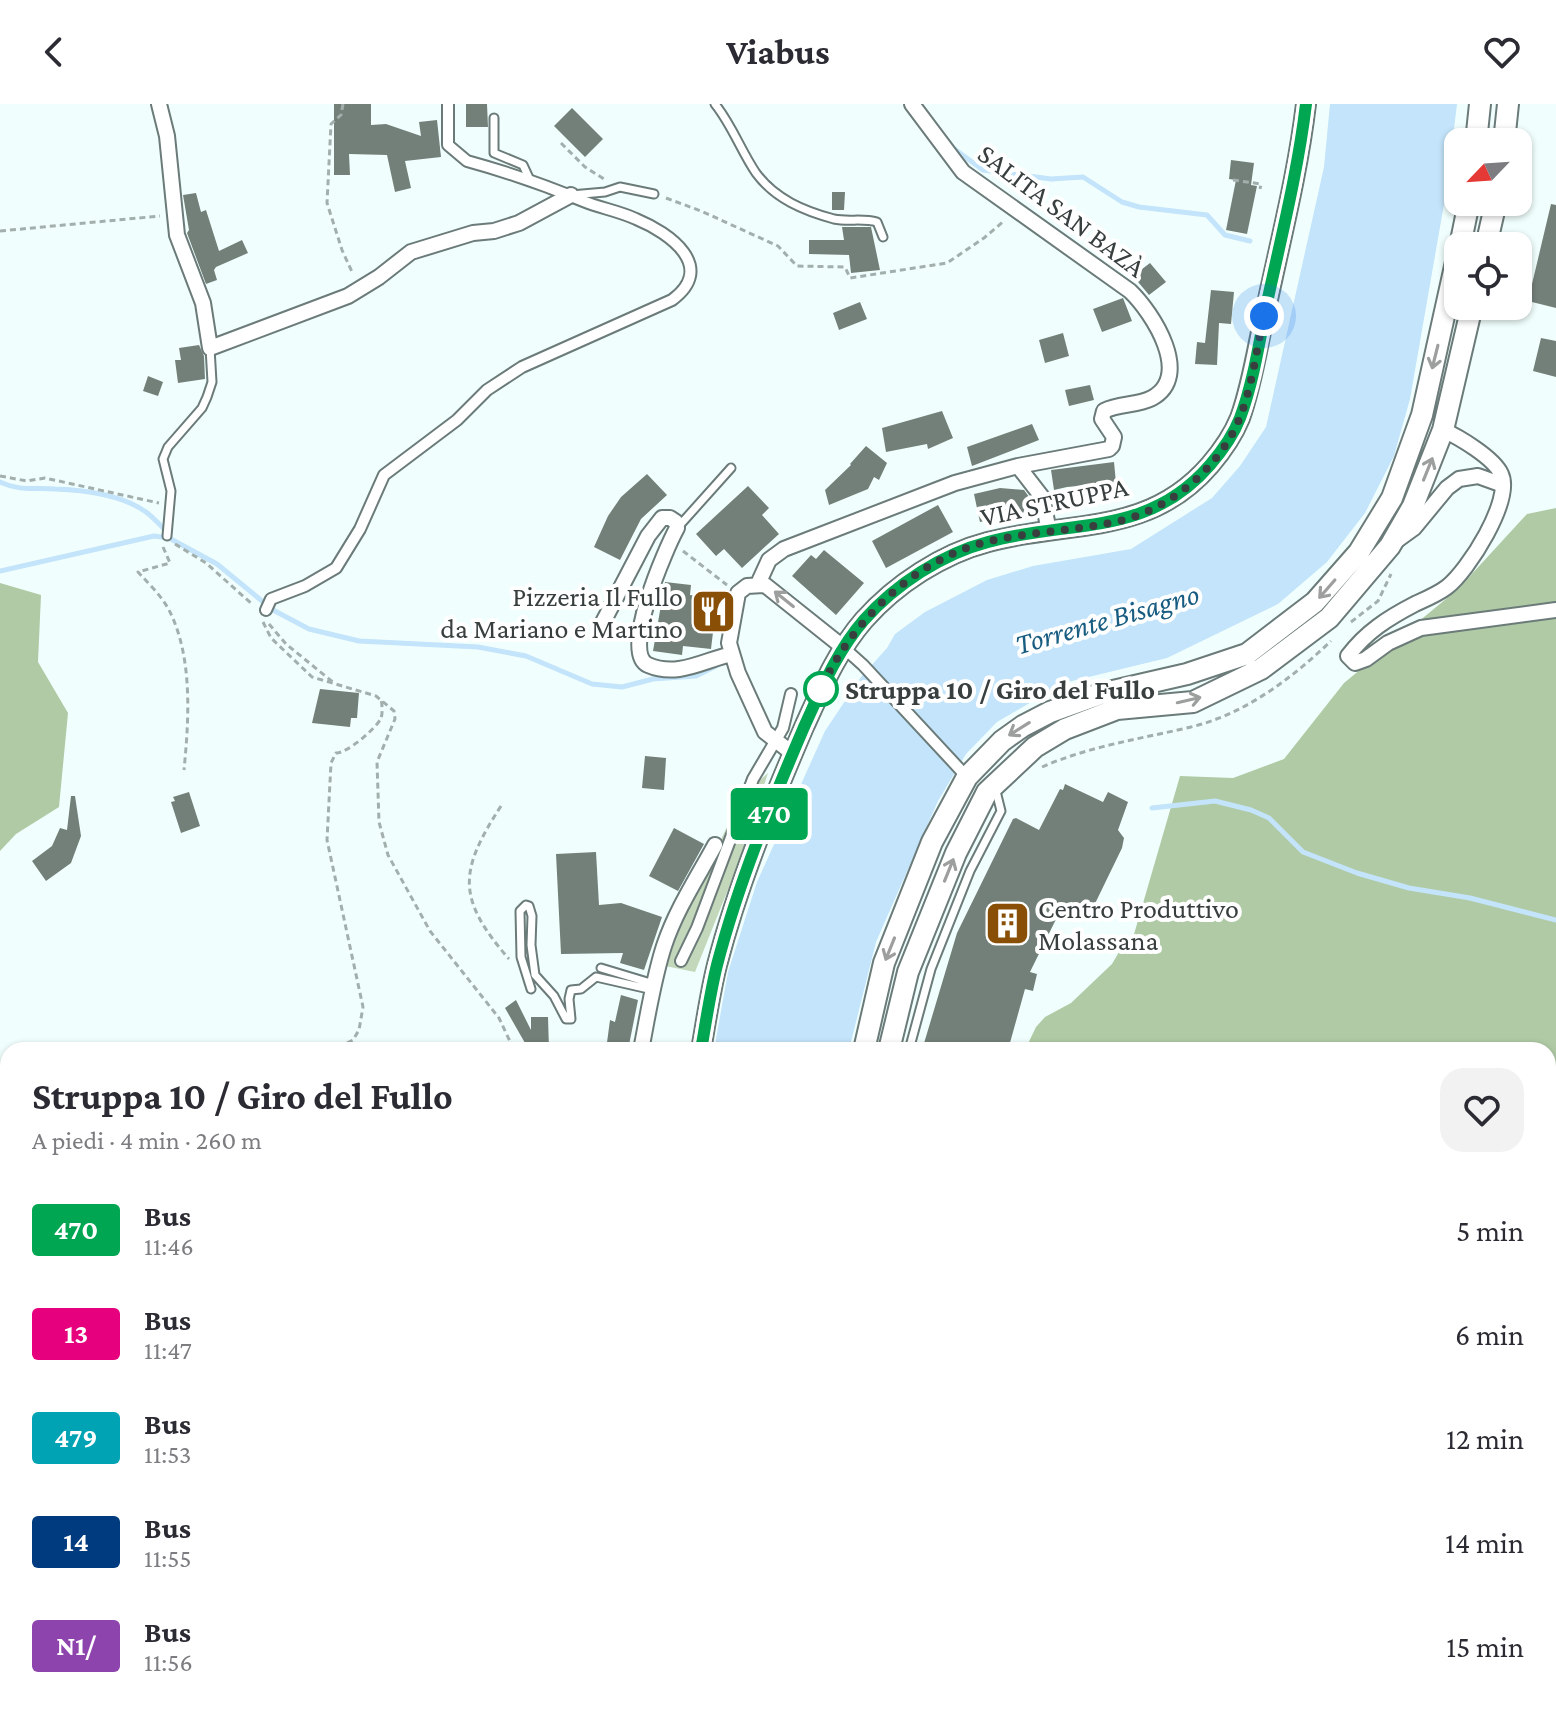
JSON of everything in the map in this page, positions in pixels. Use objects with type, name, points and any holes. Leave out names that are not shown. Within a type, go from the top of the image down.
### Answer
[{"type":"main road","name":"VIA STRUPPA","points":[[703,1042],[717,966],[792,753],[826,677],[864,620],[900,587],[956,553],[989,541],[1112,523],[1158,506],[1193,483],[1231,436],[1243,409],[1294,181],[1306,104]]},
{"type":"main road","points":[[1477,128],[1480,104]]},
{"type":"main road","points":[[1505,128],[1508,104]]},
{"type":"main road","points":[[866,1042],[884,963],[932,842],[964,774],[1023,726],[1100,694],[1187,674],[1247,654],[1315,602],[1359,552],[1392,498],[1422,415],[1444,316]]},
{"type":"main road","points":[[891,1042],[908,972],[956,853],[987,792],[1035,747],[1065,729],[1117,709],[1193,702],[1261,669],[1329,618],[1390,546],[1413,506],[1443,430],[1469,320]]},
{"type":"street","points":[[159,104],[167,136],[180,247],[205,311],[210,348],[348,296],[411,252],[519,223],[571,195]]},
{"type":"street","points":[[263,614],[271,599],[331,572],[360,529],[384,475],[457,420],[487,390],[522,367],[664,304],[686,287],[692,271],[691,262],[674,244],[645,223],[529,178],[467,161],[452,151],[448,145],[448,104]]},
{"type":"street","name":"SALITA SAN BAZÀ","points":[[916,109],[963,172],[1130,291],[1140,302],[1168,354],[1171,374],[1165,389],[1150,399],[1104,411],[1102,419],[1112,433],[1112,446],[1103,451],[1018,466]]},
{"type":"street","points":[[1443,430],[1456,435],[1497,468],[1502,476],[1502,497],[1494,517],[1458,577],[1445,589],[1369,632],[1348,656],[1355,663],[1360,662],[1388,643],[1421,628],[1556,610]]},
{"type":"street","points":[[758,584],[769,560],[794,545],[955,483],[1018,466],[1042,497],[1049,531]]},
{"type":"street","points":[[1390,546],[1414,528],[1447,488],[1459,479],[1478,476],[1503,485]]},
{"type":"street","points":[[601,626],[648,536],[659,521],[670,518],[676,522],[674,534],[657,570],[647,605],[639,642],[640,659],[651,667],[683,670],[732,654]]},
{"type":"street","points":[[792,753],[765,732],[729,643],[738,593],[747,586],[758,584],[772,589],[844,648],[964,774]]},
{"type":"street","points":[[643,1042],[665,944],[684,901],[736,827],[753,779],[783,728],[791,694]]},
{"type":"street","points":[[736,827],[764,827]]},
{"type":"street","points":[[681,961],[692,939],[723,843]]},
{"type":"street","points":[[665,944],[692,939]]},
{"type":"lane","points":[[715,104],[757,173],[771,188],[800,209],[839,220],[877,222],[883,237]]},
{"type":"lane","points":[[494,118],[494,153],[523,165],[529,178]]},
{"type":"lane","points":[[571,195],[605,192],[620,187],[654,194]]},
{"type":"lane","points":[[167,534],[171,505],[163,459],[168,447],[202,408],[207,397],[212,382],[210,348]]},
{"type":"lane","points":[[674,534],[731,468]]},
{"type":"lane","points":[[911,1042],[931,969],[970,871],[1001,811],[995,785]]},
{"type":"lane","points":[[531,989],[521,957],[519,917],[526,905],[532,916],[532,964],[535,975],[554,996],[566,1019],[571,1019],[571,990],[581,989],[596,977],[653,987]]},
{"type":"lane","points":[[601,968],[653,987]]},
{"type":"path","points":[[343,104],[341,115],[331,124],[327,203],[350,271],[360,277],[379,277]]},
{"type":"path","points":[[561,143],[585,167],[620,187]]},
{"type":"path","points":[[1233,180],[1261,184],[1259,189],[1268,191]]},
{"type":"path","points":[[654,194],[701,211],[778,246],[797,266],[845,267],[850,278],[947,263],[984,238],[1009,216],[996,202],[998,196]]},
{"type":"path","points":[[0,231],[175,215]]},
{"type":"path","points":[[0,476],[27,481],[45,478],[171,505]]},
{"type":"path","points":[[184,770],[188,724],[183,644],[168,608],[150,582],[138,572],[170,563],[163,548],[167,534],[218,572],[254,606]]},
{"type":"path","points":[[674,534],[738,593]]},
{"type":"path","points":[[263,614],[275,634],[337,685]]},
{"type":"path","points":[[263,614],[271,638],[312,677],[360,689],[381,698],[396,715],[377,762],[379,822],[388,855],[430,931],[499,1018],[510,1042]]},
{"type":"path","points":[[349,1042],[353,1040],[362,1019],[363,1007],[327,840],[331,763],[336,753],[347,752],[376,726],[382,714],[381,698]]},
{"type":"path","points":[[501,806],[472,857],[468,876],[471,896],[489,934],[527,975]]},
{"type":"green space","points":[[1556,508],[1556,1042],[1029,1042],[1045,1017],[1071,1003],[1112,964],[1119,952],[1130,948],[1180,776],[1233,778],[1284,759],[1344,683],[1458,589],[1527,514]]},
{"type":"green space","points":[[0,583],[41,595],[38,662],[68,713],[59,807],[16,834],[0,851]]},
{"type":"green space","points":[[768,773],[739,862],[695,972],[660,965],[742,796]]},
{"type":"water","name":"Torrente Bisagno","points":[[1330,104],[1457,104],[1454,128],[1444,128],[1444,204],[1410,399],[1394,456],[1365,513],[1327,562],[1278,604],[1167,658],[1064,683],[997,722],[966,754],[938,801],[876,942],[851,1042],[715,1042],[728,972],[757,882],[825,731],[861,677],[887,648],[895,634],[925,612],[987,580],[1033,566],[1131,549],[1212,498],[1240,466],[1266,427],[1324,167]]},
{"type":"building","points":[[334,104],[371,104],[371,125],[386,124],[421,136],[419,122],[437,120],[441,157],[405,161],[411,188],[395,192],[387,155],[349,154],[350,175],[334,175]]},
{"type":"building","points":[[466,104],[487,104],[488,127],[466,127]]},
{"type":"building","points":[[572,108],[603,139],[585,157],[554,126]]},
{"type":"building","points":[[1231,160],[1254,163],[1251,185],[1257,186],[1247,234],[1226,230],[1236,180],[1229,179]]},
{"type":"building","points":[[832,192],[845,192],[844,210],[832,210]]},
{"type":"building","points":[[196,193],[201,212],[206,210],[219,251],[242,240],[248,253],[216,267],[217,280],[206,284],[187,233],[183,195]]},
{"type":"building","points":[[1551,204],[1556,205],[1556,308],[1532,302],[1532,284]]},
{"type":"building","points":[[842,227],[871,227],[880,270],[851,273],[849,255],[809,254],[809,240],[844,240]]},
{"type":"building","points":[[1150,263],[1166,282],[1149,295],[1133,276]]},
{"type":"building","points":[[1211,290],[1234,292],[1231,324],[1219,323],[1217,365],[1195,364],[1197,342],[1205,343]]},
{"type":"building","points":[[1123,298],[1132,321],[1102,332],[1093,309]]},
{"type":"building","points":[[860,302],[867,319],[839,330],[833,313]]},
{"type":"building","points":[[1063,333],[1069,356],[1045,363],[1039,340]]},
{"type":"building","points":[[1541,338],[1556,341],[1556,377],[1533,371]]},
{"type":"building","points":[[199,345],[204,356],[205,379],[178,383],[175,360],[181,360],[179,348]]},
{"type":"building","points":[[148,376],[163,382],[158,396],[143,391]]},
{"type":"building","points":[[1090,385],[1094,400],[1069,406],[1065,390]]},
{"type":"building","points":[[942,411],[953,438],[928,449],[927,444],[886,452],[882,428]]},
{"type":"building","points":[[1032,424],[1039,440],[972,466],[967,447]]},
{"type":"building","points":[[866,446],[887,463],[879,480],[874,477],[868,489],[829,505],[825,490]]},
{"type":"building","points":[[1114,462],[1116,483],[1054,490],[1051,470]]},
{"type":"building","points":[[647,474],[667,495],[641,519],[620,560],[594,547],[608,516],[621,497]]},
{"type":"building","points":[[748,486],[769,508],[762,515],[779,534],[742,568],[724,549],[716,556],[696,534]]},
{"type":"building","points":[[1000,488],[1024,490],[1034,510],[980,522],[974,494]]},
{"type":"building","points":[[938,505],[953,532],[886,568],[872,541]]},
{"type":"building","points":[[824,550],[864,583],[836,615],[792,576],[811,555],[816,559]]},
{"type":"building","points":[[665,582],[691,585],[690,595],[717,599],[711,649],[683,646],[682,655],[653,651]]},
{"type":"building","points":[[320,689],[359,693],[357,718],[351,718],[350,727],[312,723]]},
{"type":"building","points":[[645,756],[666,758],[664,790],[642,788]]},
{"type":"building","name":"Centro Produttivo Molassana","points":[[1065,784],[1103,802],[1108,792],[1128,802],[1118,830],[1124,838],[1122,848],[1089,916],[1064,903],[1030,972],[1037,974],[1033,991],[1025,989],[1010,1042],[924,1042],[957,933],[1013,819],[1039,830],[1060,789],[1063,790]]},
{"type":"building","points":[[189,792],[200,826],[181,833],[171,802],[175,801],[173,797]]},
{"type":"building","points":[[71,796],[75,796],[81,836],[71,863],[46,881],[32,861],[52,846],[60,828],[67,830]]},
{"type":"building","points":[[674,828],[704,844],[678,891],[649,876]]},
{"type":"building","points":[[596,852],[599,905],[621,903],[662,917],[644,970],[620,963],[623,953],[561,954],[556,854]]},
{"type":"building","points":[[621,995],[638,1000],[630,1042],[607,1042],[610,1020],[615,1022]]},
{"type":"building","points":[[516,1000],[531,1030],[531,1017],[548,1017],[549,1042],[524,1042],[505,1008]]},
{"type":"waterway","points":[[953,148],[983,170],[1051,179],[1083,177],[1122,202],[1207,215],[1225,235],[1250,241]]},
{"type":"waterway","points":[[0,482],[21,488],[102,494],[136,506],[169,534]]},
{"type":"waterway","points":[[0,571],[154,536],[169,538],[217,564],[273,610],[309,629],[359,641],[478,647],[526,656],[592,684],[622,687],[653,679],[696,676],[718,665]]},
{"type":"waterway","points":[[1152,808],[1215,801],[1251,810],[1269,818],[1303,852],[1357,873],[1409,888],[1470,898],[1556,920]]},
{"type":"bus line","name":"470","points":[[703,1042],[717,966],[745,877],[792,753],[826,677],[864,620],[900,587],[956,553],[989,541],[1112,523],[1158,506],[1193,483],[1222,450],[1243,409],[1294,181],[1306,104]]},
{"type":"place","name":"Pizzeria Il Fullo da Mariano e Martino","points":[[714,612]]},
{"type":"place","name":"Struppa 10 / Giro del Fullo","points":[[821,689]]},
{"type":"place","name":"Centro Produttivo Molassana","points":[[1007,924]]},
{"type":"route","points":[[821,689],[819,693],[826,677],[864,620],[900,587],[928,568],[989,541],[1112,523],[1158,506],[1193,483],[1222,450],[1239,420],[1264,316]]}]
